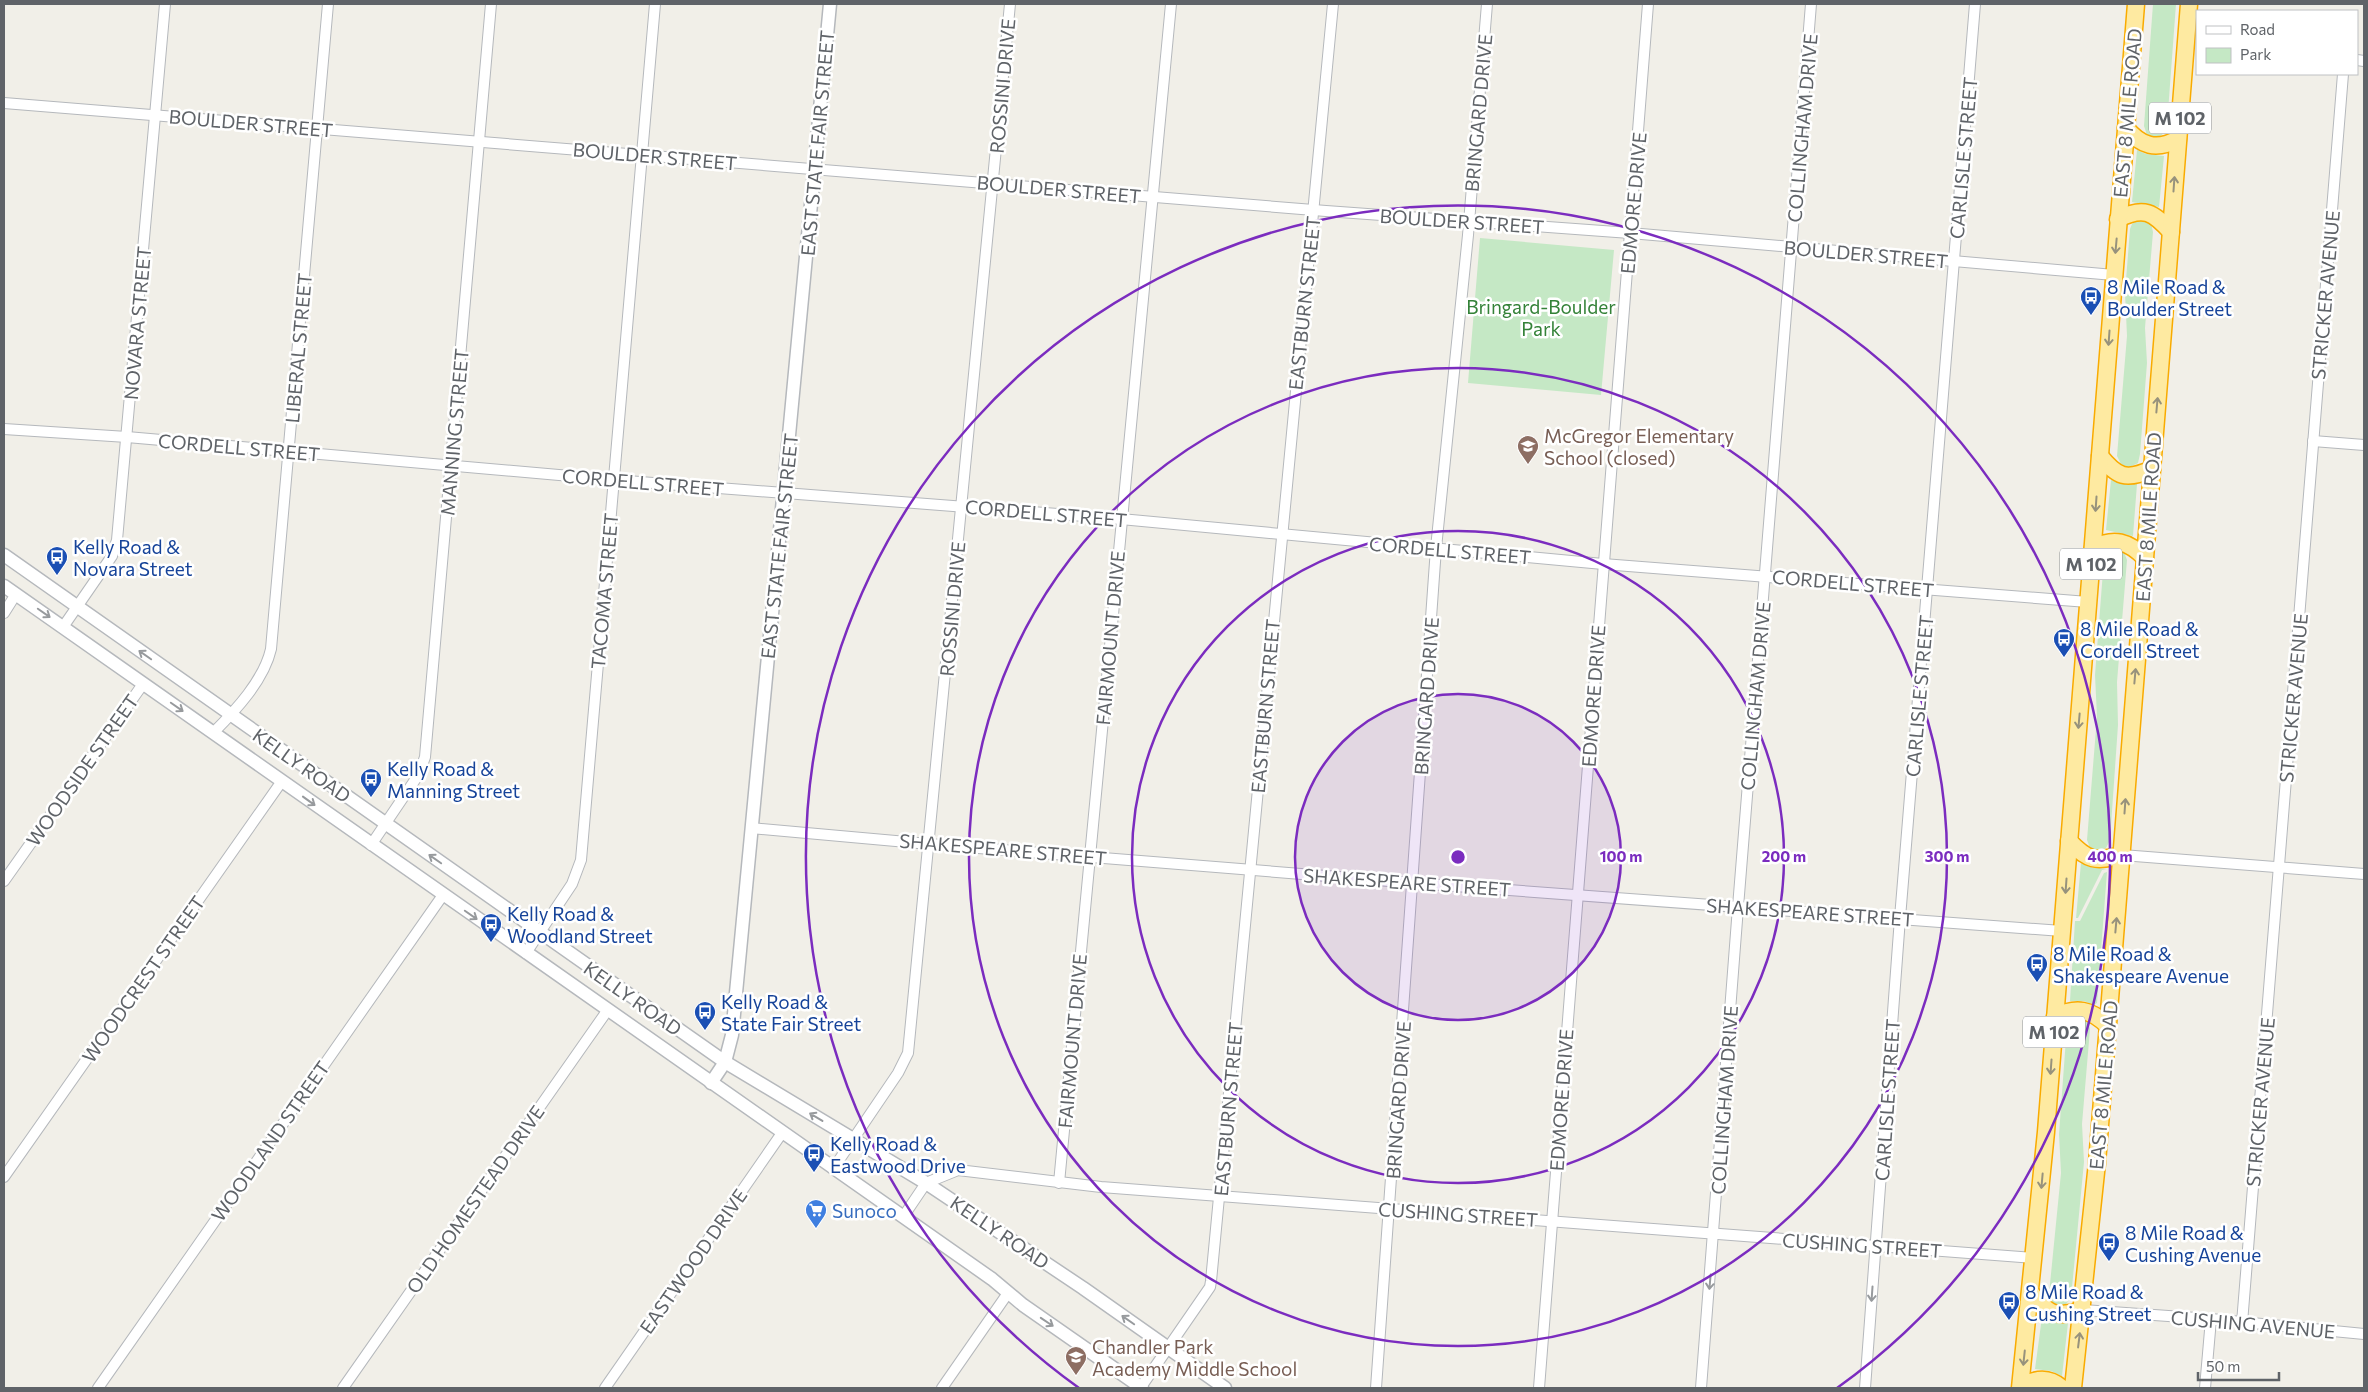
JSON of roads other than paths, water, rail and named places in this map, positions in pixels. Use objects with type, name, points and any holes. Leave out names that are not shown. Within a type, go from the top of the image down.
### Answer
[{"type":"highway","name":"EAST 8 MILE ROAD","points":[[2020,1386],[2035,1258],[2136,4]]},
{"type":"highway","name":"EAST 8 MILE ROAD","points":[[2073,1388],[2083,1310],[2108,1026],[2178,139],[2191,48],[2189,4]]},
{"type":"highway","points":[[2126,128],[2135,138],[2152,146],[2162,146],[2178,139]]},
{"type":"highway","points":[[2118,219],[2133,213],[2146,212],[2159,218],[2171,232]]},
{"type":"highway","points":[[2100,456],[2115,472],[2126,476],[2136,476],[2152,469]]},
{"type":"highway","points":[[2093,548],[2108,542],[2119,541],[2136,549],[2145,558]]},
{"type":"highway","points":[[2069,841],[2089,858],[2104,860],[2122,855]]},
{"type":"highway","points":[[2055,1017],[2070,1010],[2082,1010],[2095,1014],[2108,1026]]},
{"type":"highway","points":[[2032,1293],[2043,1307],[2054,1314],[2064,1315],[2083,1310]]},
{"type":"highway","points":[[2020,1386],[2042,1379],[2052,1381],[2062,1388]]},
{"type":"street","name":"NOVARA STREET","points":[[63,627],[115,547],[127,437],[165,4]]},
{"type":"street","name":"LIBERAL STREET","points":[[213,733],[231,716],[266,667],[271,649],[328,4]]},
{"type":"street","name":"MANNING STREET","points":[[372,845],[419,774],[425,757],[491,4]]},
{"type":"street","name":"TACOMA STREET","points":[[526,953],[572,884],[580,866],[655,4]]},
{"type":"street","name":"EAST STATE FAIR STREET","points":[[711,1083],[725,1062],[732,1035],[830,4]]},
{"type":"street","name":"ROSSINI DRIVE","points":[[833,1169],[898,1073],[908,1052],[1010,4]]},
{"type":"street","name":"FAIRMOUNT DRIVE","points":[[1059,1183],[1171,4]]},
{"type":"street","name":"EASTBURN STREET","points":[[1141,1388],[1210,1287],[1333,4]]},
{"type":"street","name":"BRINGARD DRIVE","points":[[1376,1388],[1414,883],[1436,548],[1469,222],[1487,4]]},
{"type":"street","name":"EDMORE DRIVE","points":[[1539,1388],[1648,4]]},
{"type":"street","name":"COLLINGHAM DRIVE","points":[[1701,1388],[1811,4]]},
{"type":"street","name":"CARLISLE STREET","points":[[1865,1388],[1900,918],[1975,4]]},
{"type":"street","name":"STRICKER AVENUE","points":[[2242,1323],[2343,75]]},
{"type":"street","name":"BOULDER STREET","points":[[4,102],[1314,210],[1630,233],[2114,276]]},
{"type":"street","name":"CORDELL STREET","points":[[4,429],[127,437],[614,480],[961,506],[1603,564],[2088,602]]},
{"type":"street","points":[[2313,441],[2364,445]]},
{"type":"street","name":"KELLY ROAD","points":[[4,556],[725,1062],[926,1183],[1226,1388]]},
{"type":"street","name":"KELLY ROAD","points":[[4,586],[903,1217],[1141,1388]]},
{"type":"street","points":[[4,613],[16,594]]},
{"type":"street","name":"WOODSIDE STREET","points":[[4,881],[143,684]]},
{"type":"street","name":"WOODCREST STREET","points":[[4,1177],[282,781]]},
{"type":"street","name":"SHAKESPEARE STREET","points":[[752,828],[1414,883],[2062,931]]},
{"type":"street","points":[[2122,855],[2364,874]]},
{"type":"street","name":"WOODLAND STREET","points":[[98,1388],[443,895]]},
{"type":"street","name":"OLD HOMESTEAD DRIVE","points":[[342,1388],[607,1010]]},
{"type":"street","name":"EASTWOOD DRIVE","points":[[604,1388],[782,1133]]},
{"type":"street","name":"CUSHING STREET","points":[[926,1183],[958,1170],[1059,1183],[2035,1258]]},
{"type":"street","points":[[903,1217],[926,1183]]},
{"type":"street","points":[[942,1388],[1008,1293]]},
{"type":"street","name":"CUSHING AVENUE","points":[[2083,1310],[2211,1319],[2364,1334]]},
{"type":"street","points":[[2205,1388],[2211,1319]]},
{"type":"place","name":"8 Mile Road & Boulder Street","points":[[2091,316]]},
{"type":"place","name":"McGregor Elementary School (closed)","points":[[1528,465]]},
{"type":"place","name":"Kelly Road & Novara Street","points":[[57,576]]},
{"type":"place","name":"8 Mile Road & Cordell Street","points":[[2064,658]]},
{"type":"place","name":"Kelly Road & Manning Street","points":[[371,798]]},
{"type":"place","name":"Kelly Road & Woodland Street","points":[[491,943]]},
{"type":"place","name":"8 Mile Road & Shakespeare Avenue","points":[[2037,983]]},
{"type":"place","name":"Kelly Road & State Fair Street","points":[[705,1031]]},
{"type":"place","name":"Kelly Road & Eastwood Drive","points":[[814,1173]]},
{"type":"place","name":"Sunoco","points":[[816,1229]]},
{"type":"place","name":"8 Mile Road & Cushing Avenue","points":[[2109,1262]]},
{"type":"place","name":"8 Mile Road & Cushing Street","points":[[2009,1321]]},
{"type":"place","name":"Chandler Park Academy Middle School","points":[[1076,1376]]},
{"type":"park label","name":"Bringard-Boulder Park","points":[[1541,317]]}]
